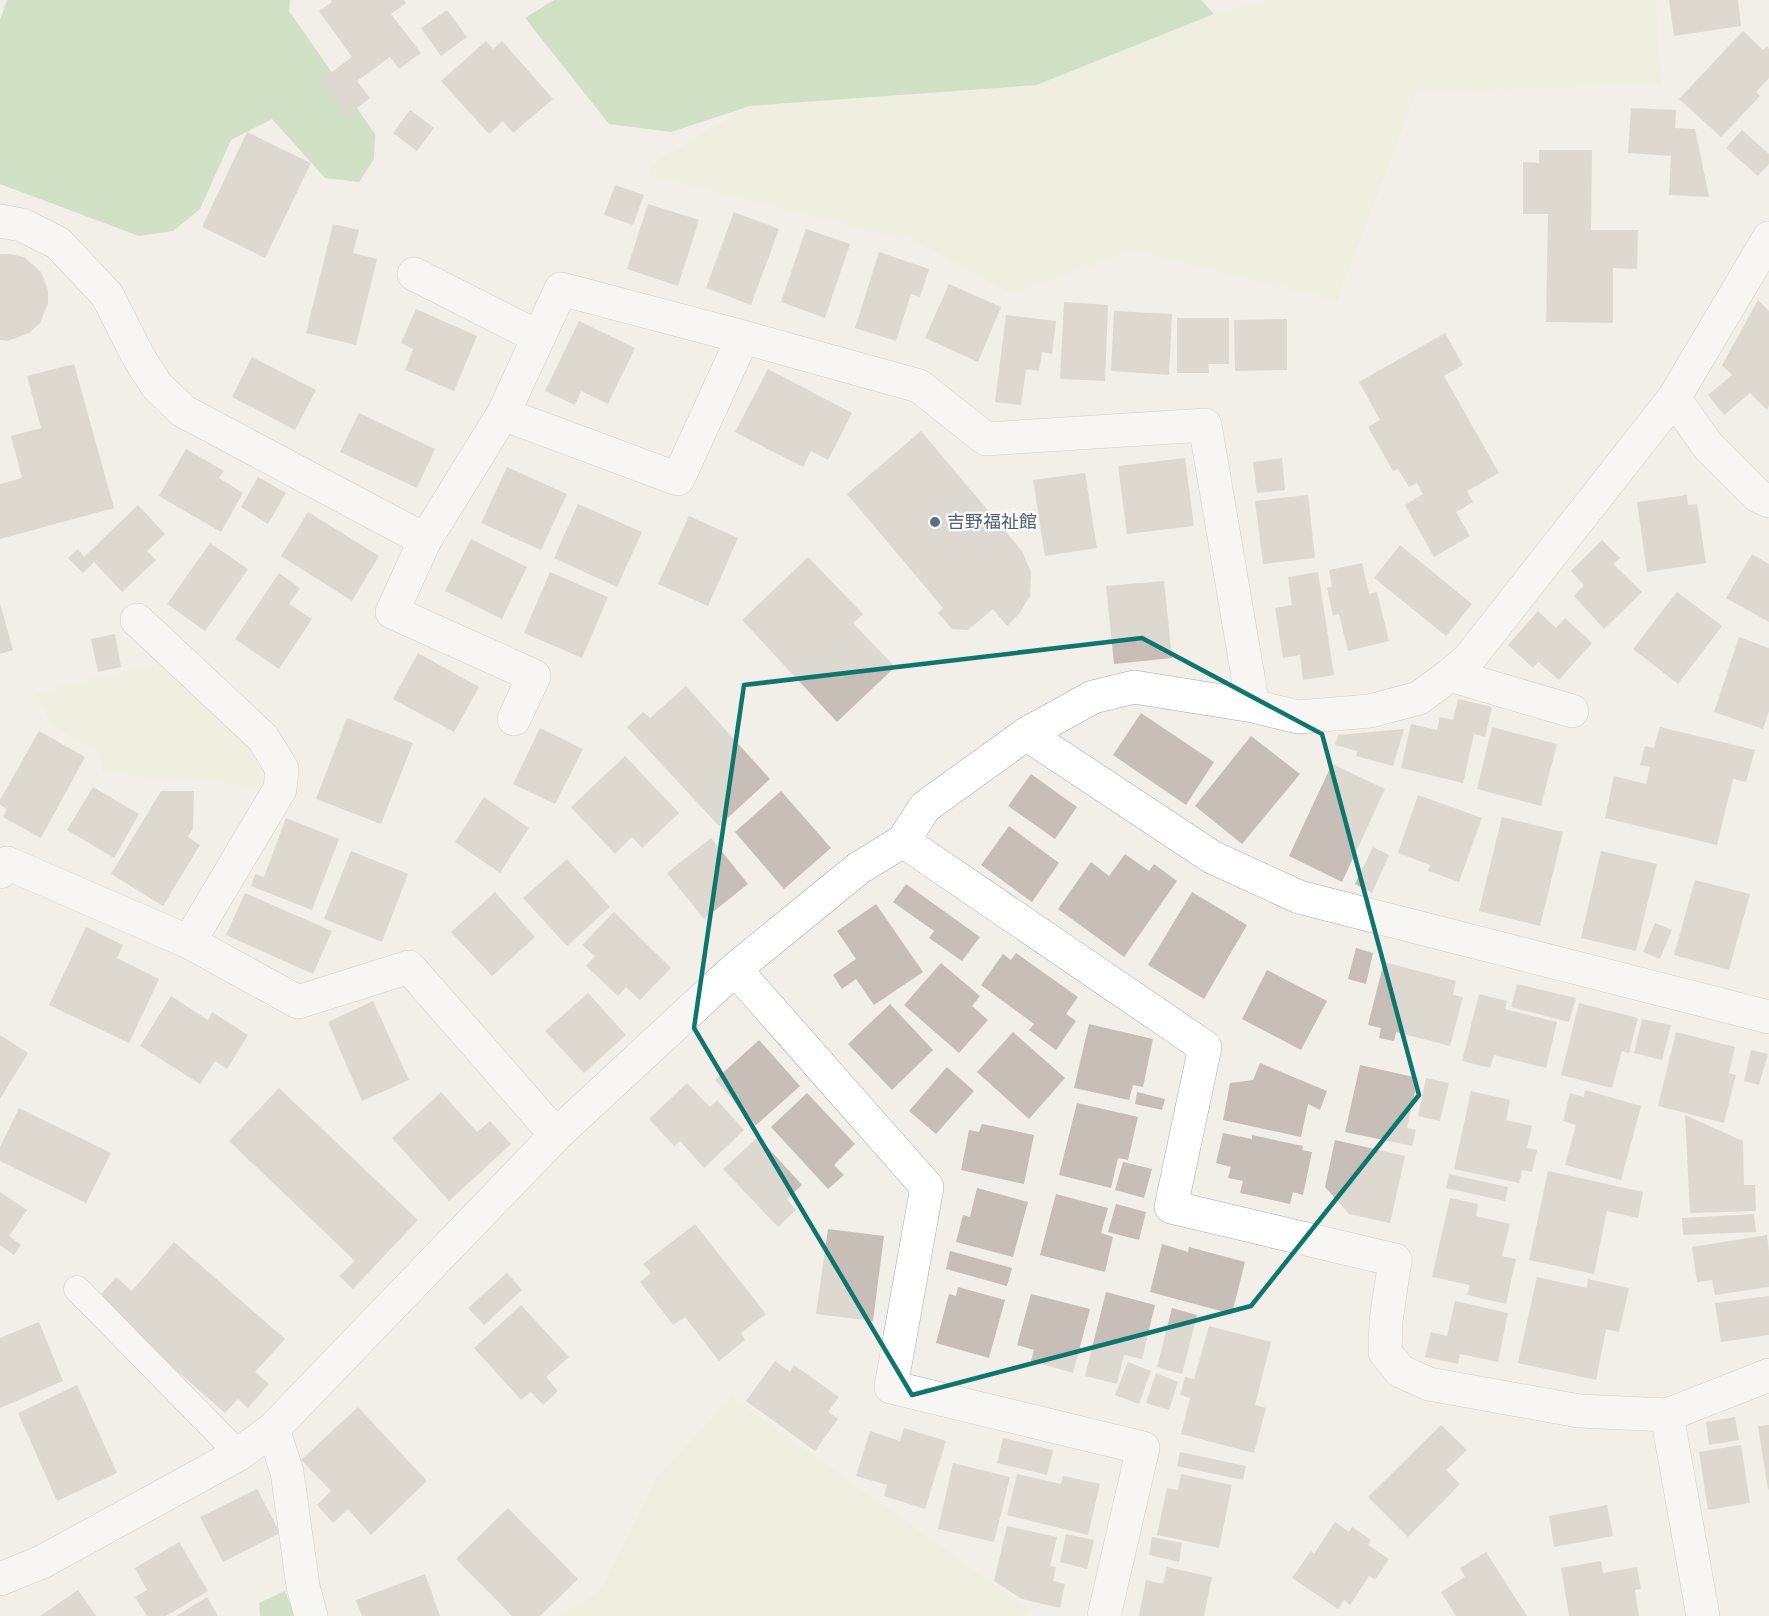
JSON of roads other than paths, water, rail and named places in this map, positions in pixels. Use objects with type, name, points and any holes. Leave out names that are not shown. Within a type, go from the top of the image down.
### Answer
[{"type":"street","points":[[0,221],[22,225],[58,243],[107,296],[139,358],[157,386],[183,411],[425,540]]},
{"type":"street","points":[[0,1579],[42,1562],[239,1454],[273,1430],[556,1135],[735,969],[859,868],[903,841],[925,807],[1026,734],[1093,697],[1134,687],[1253,706],[1298,717],[1370,711],[1419,698],[1450,675],[1468,660],[1674,398],[1769,238]]},
{"type":"street","points":[[414,274],[538,337]]},
{"type":"street","points":[[513,719],[534,676],[392,612],[425,540],[503,414],[561,289],[919,386],[986,439],[1205,425],[1253,706]]},
{"type":"street","points":[[503,414],[678,479],[743,337]]},
{"type":"street","points":[[1674,398],[1708,446],[1765,488]]},
{"type":"street","points":[[137,620],[263,738],[282,769],[280,789],[189,942]]},
{"type":"street","points":[[1450,675],[1572,711]]},
{"type":"street","points":[[1026,734],[1212,857],[1299,897],[1769,1017]]},
{"type":"street","points":[[903,841],[1205,1047],[1171,1208],[1395,1260],[1386,1321],[1385,1352],[1400,1371],[1430,1384],[1580,1411],[1667,1415],[1769,1376]]},
{"type":"street","points":[[0,872],[7,863],[189,942],[298,1002],[410,967],[556,1135]]},
{"type":"street","points":[[735,969],[927,1187],[891,1387],[1143,1448],[1104,1616]]},
{"type":"street","points":[[1667,1415],[1703,1616]]},
{"type":"street","points":[[273,1430],[287,1472],[303,1587],[311,1616]]},
{"type":"lane","points":[[77,1289],[239,1454]]},
{"type":"place","name":"吉野福祉館","points":[[935,522]]}]
